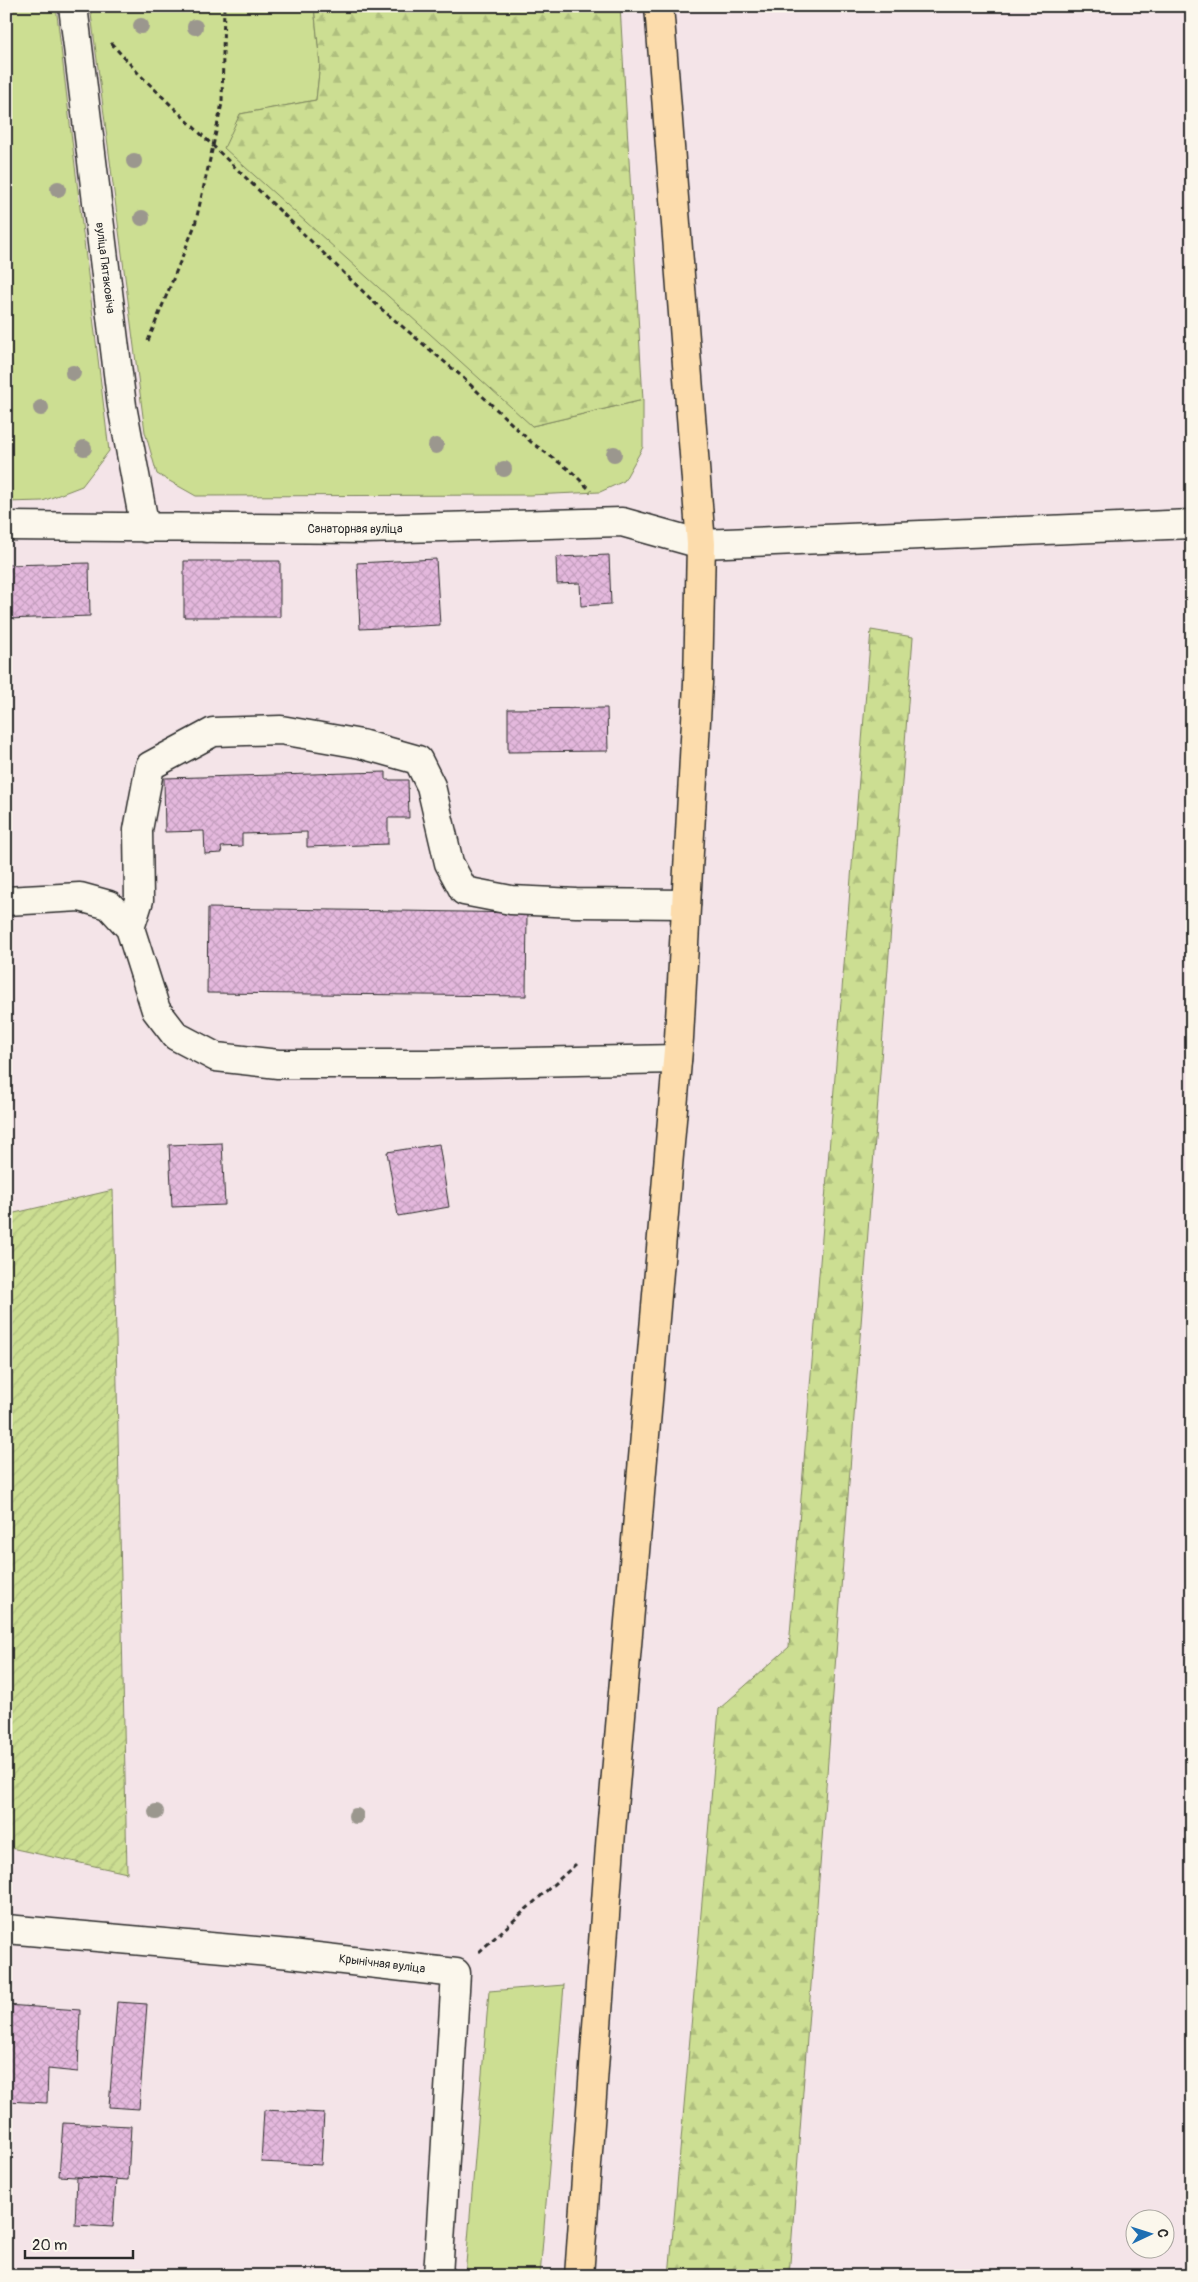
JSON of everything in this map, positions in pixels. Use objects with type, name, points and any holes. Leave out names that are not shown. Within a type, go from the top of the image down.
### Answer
[{"type":"main road","points":[[579,2276],[611,1832],[677,1059],[698,683],[701,544],[659,6]]},
{"type":"street","name":"вуліца Пятаковіча","points":[[73,6],[122,406],[145,528]]},
{"type":"street","name":"Санаторная вуліца","points":[[6,526],[366,529],[622,522],[701,544],[1192,524]]},
{"type":"street","points":[[130,928],[139,900],[138,830],[150,766],[214,732],[281,730],[361,744],[418,760],[432,786],[449,863],[464,891],[511,900],[686,904]]},
{"type":"street","points":[[6,901],[80,897],[110,905],[130,928],[156,1010],[176,1036],[216,1057],[278,1064],[431,1064],[677,1059]]},
{"type":"street","name":"Крынічная вуліца","points":[[6,1929],[290,1954],[456,1973]]},
{"type":"street","points":[[438,2276],[456,1973]]},
{"type":"path","points":[[146,345],[195,225],[222,103],[224,6]]},
{"type":"path","points":[[108,40],[139,74],[379,307],[459,374],[531,442],[571,471],[622,522]]},
{"type":"path","points":[[456,1973],[611,1832]]},
{"type":"green space","points":[[6,6],[56,6],[109,451],[82,486],[43,501],[6,502]]},
{"type":"green space","points":[[90,6],[314,6],[320,64],[316,100],[240,114],[532,426],[643,400],[643,447],[624,481],[600,492],[530,495],[196,496],[157,474],[145,432]]},
{"type":"green space","points":[[314,6],[620,6],[643,400],[532,426],[224,148],[240,114],[316,100],[320,64]]},
{"type":"green space","points":[[871,630],[913,637],[789,2276],[669,2276],[719,1709],[789,1647]]},
{"type":"green space","points":[[113,1190],[127,1873],[6,1847],[6,1215]]},
{"type":"green space","points":[[564,1985],[540,2276],[465,2276],[489,1991]]},
{"type":"building","points":[[609,555],[611,604],[581,606],[580,583],[557,584],[556,557]]},
{"type":"building","points":[[436,559],[440,625],[360,629],[357,563]]},
{"type":"building","points":[[184,561],[280,561],[280,617],[184,617]]},
{"type":"building","points":[[89,563],[90,616],[6,619],[6,565]]},
{"type":"building","points":[[607,708],[608,751],[508,752],[508,709]]},
{"type":"building","points":[[386,772],[386,780],[408,780],[409,818],[388,818],[388,844],[307,847],[307,832],[242,834],[242,846],[221,847],[222,853],[205,854],[204,831],[165,832],[164,778]]},
{"type":"building","points":[[208,908],[527,913],[526,996],[207,993]]},
{"type":"building","points":[[222,1143],[225,1205],[172,1207],[169,1145]]},
{"type":"building","points":[[439,1144],[449,1207],[398,1216],[387,1152]]},
{"type":"building","points":[[117,2002],[147,2004],[139,2109],[109,2107]]},
{"type":"building","points":[[6,2005],[80,2010],[78,2072],[48,2069],[47,2103],[6,2101]]},
{"type":"building","points":[[264,2110],[324,2113],[321,2165],[261,2162]]},
{"type":"building","points":[[63,2123],[131,2126],[128,2180],[59,2176]]},
{"type":"building","points":[[77,2177],[116,2179],[113,2227],[75,2225]]}]
